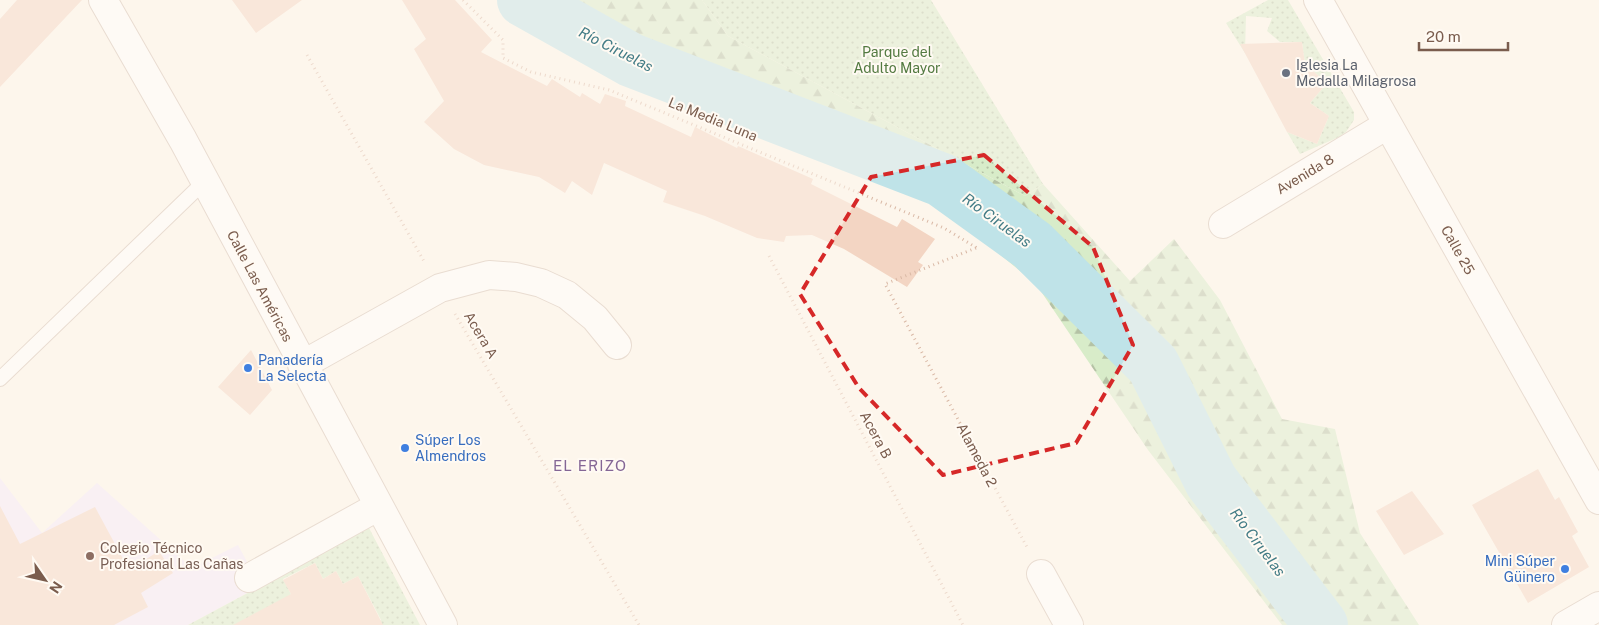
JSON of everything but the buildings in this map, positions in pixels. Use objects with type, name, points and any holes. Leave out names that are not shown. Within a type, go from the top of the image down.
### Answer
[{"type":"street","name":"Calle Las Américas","points":[[103,0],[204,182],[443,625]]},
{"type":"street","name":"Calle 25","points":[[1318,0],[1599,500]]},
{"type":"street","name":"Avenida 8","points":[[1223,224],[1387,125]]},
{"type":"street","points":[[302,365],[440,288],[489,275],[516,277],[541,283],[568,295],[595,318],[617,345]]},
{"type":"street","points":[[249,578],[379,506]]},
{"type":"street","points":[[1041,574],[1069,625]]},
{"type":"street","points":[[1566,625],[1599,606]]},
{"type":"lane","points":[[0,378],[204,182]]},
{"type":"path","name":"La Media Luna","points":[[463,0],[503,40],[504,58],[510,62],[531,72],[609,90],[677,116],[944,228],[977,248],[885,284]]},
{"type":"path","name":"Acera A","points":[[307,55],[440,288],[639,625]]},
{"type":"path","name":"Acera B","points":[[769,256],[963,625]]},
{"type":"path","name":"Alameda 2","points":[[885,284],[1041,574]]},
{"type":"highlighted area","points":[[984,155],[1093,247],[1133,345],[1076,443],[943,475],[859,388],[800,294],[871,177]]},
{"type":"shaded area","name":"Colegio Técnico Profesional Las Cañas","points":[[0,478],[42,533],[97,483],[192,568],[238,545],[260,586],[188,625],[0,625]]},
{"type":"green space","points":[[511,0],[702,0],[728,36],[1025,196],[1043,184],[1130,281],[1174,239],[1220,300],[1282,419],[1335,429],[1360,533],[1419,625],[1282,625],[1148,450],[1036,284],[927,195],[551,37]]},
{"type":"green space","name":"Parque del Adulto Mayor","points":[[702,0],[931,0],[1043,184],[1025,196],[728,36]]},
{"type":"green space","points":[[1268,0],[1288,0],[1354,112],[1354,120],[1346,132],[1300,154],[1287,132],[1317,144],[1329,116],[1310,103],[1327,83],[1305,64],[1302,42],[1280,42],[1267,31],[1272,18],[1246,16],[1245,53],[1226,23]]},
{"type":"green space","points":[[369,528],[420,625],[373,625],[381,620],[358,576],[343,584],[336,571],[323,579],[315,563],[283,579],[291,594],[265,625],[188,625]]},
{"type":"waterway","name":"Río Ciruelas","points":[[524,0],[631,60],[942,180],[1032,245],[1153,365],[1211,481],[1321,625]]},
{"type":"place","name":"Iglesia La Medalla Milagrosa","points":[[1286,73]]},
{"type":"place","name":"Panadería La Selecta","points":[[248,368]]},
{"type":"place","name":"Súper Los Almendros","points":[[405,448]]},
{"type":"place","name":"Colegio Técnico Profesional Las Cañas","points":[[90,556]]},
{"type":"place","name":"Mini Súper Güinero","points":[[1565,569]]},
{"type":"district","name":"EL ERIZO","points":[[590,465]]}]
